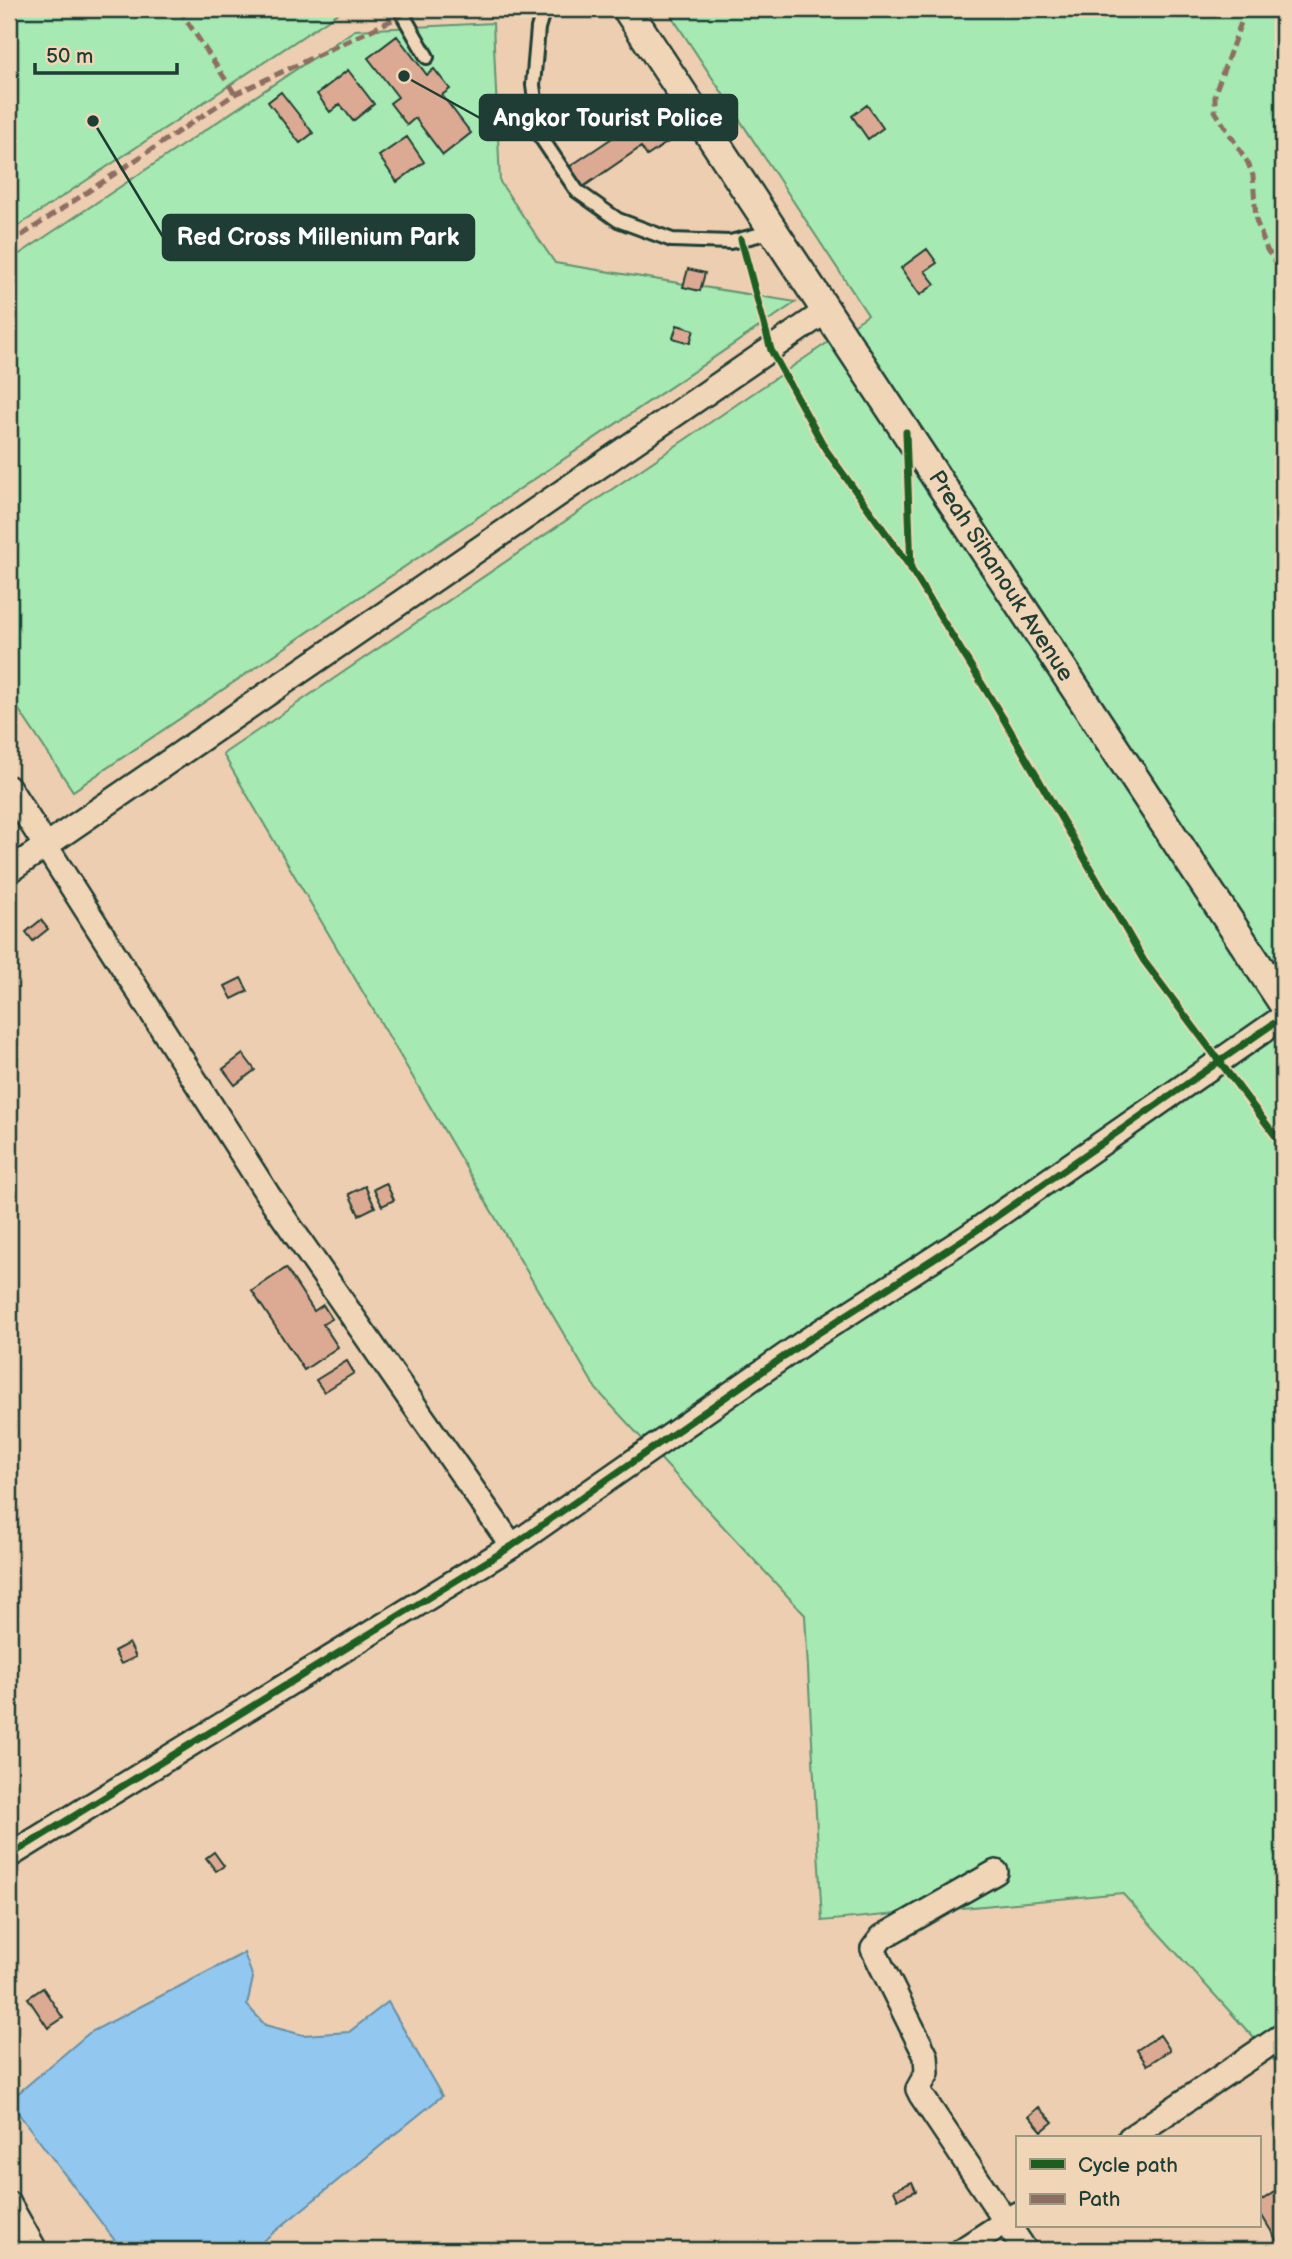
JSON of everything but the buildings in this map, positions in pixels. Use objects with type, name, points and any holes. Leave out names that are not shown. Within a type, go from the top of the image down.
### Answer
[{"type":"street","name":"Preah Sihanouk Avenue","points":[[627,9],[1283,1003]]},
{"type":"street","points":[[9,871],[826,311]]},
{"type":"street","points":[[9,788],[268,1195],[512,1546]]},
{"type":"street","points":[[9,1856],[512,1546],[795,1348],[967,1237],[1283,1017]]},
{"type":"street","points":[[962,2250],[1012,2218],[921,2095],[918,2089],[927,2073],[926,2056],[873,1949],[882,1937],[996,1872]]},
{"type":"street","points":[[1133,2136],[1280,2045]]},
{"type":"street","points":[[9,2204],[35,2250]]},
{"type":"street","points":[[1016,2228],[1025,2250]]},
{"type":"lane","points":[[410,9],[403,15],[427,57]]},
{"type":"lane","points":[[544,9],[538,28],[533,85],[540,136],[577,191],[618,220],[672,240],[730,242],[774,231]]},
{"type":"green space","points":[[9,9],[344,9],[9,232]]},
{"type":"green space","points":[[667,9],[1283,9],[1283,2070],[1122,1893],[822,1921],[805,1615],[596,1389],[223,754],[868,315]]},
{"type":"green space","points":[[493,23],[500,182],[555,263],[796,302],[73,791],[9,695],[9,261],[355,30]]},
{"type":"water","points":[[244,1953],[253,1978],[247,2005],[265,2025],[303,2035],[349,2032],[388,2002],[442,2096],[252,2250],[122,2250],[9,2101],[89,2033]]},
{"type":"marked path","points":[[179,9],[235,94]]},
{"type":"marked path","points":[[1246,9],[1215,93],[1215,111],[1248,163],[1253,176],[1256,220],[1267,250],[1283,272]]},
{"type":"marked path","points":[[9,244],[235,94],[403,15]]},
{"type":"cycle path","points":[[741,239],[771,350],[826,450],[911,568]]},
{"type":"cycle path","points":[[906,432],[911,569],[1003,718],[1144,961],[1283,1146]]},
{"type":"cycle path","points":[[9,1856],[512,1546],[806,1341],[967,1237],[1283,1017]]},
{"type":"place","name":"Angkor Tourist Police","points":[[404,76]]},
{"type":"place","name":"Red Cross Millenium Park","points":[[93,121]]}]
